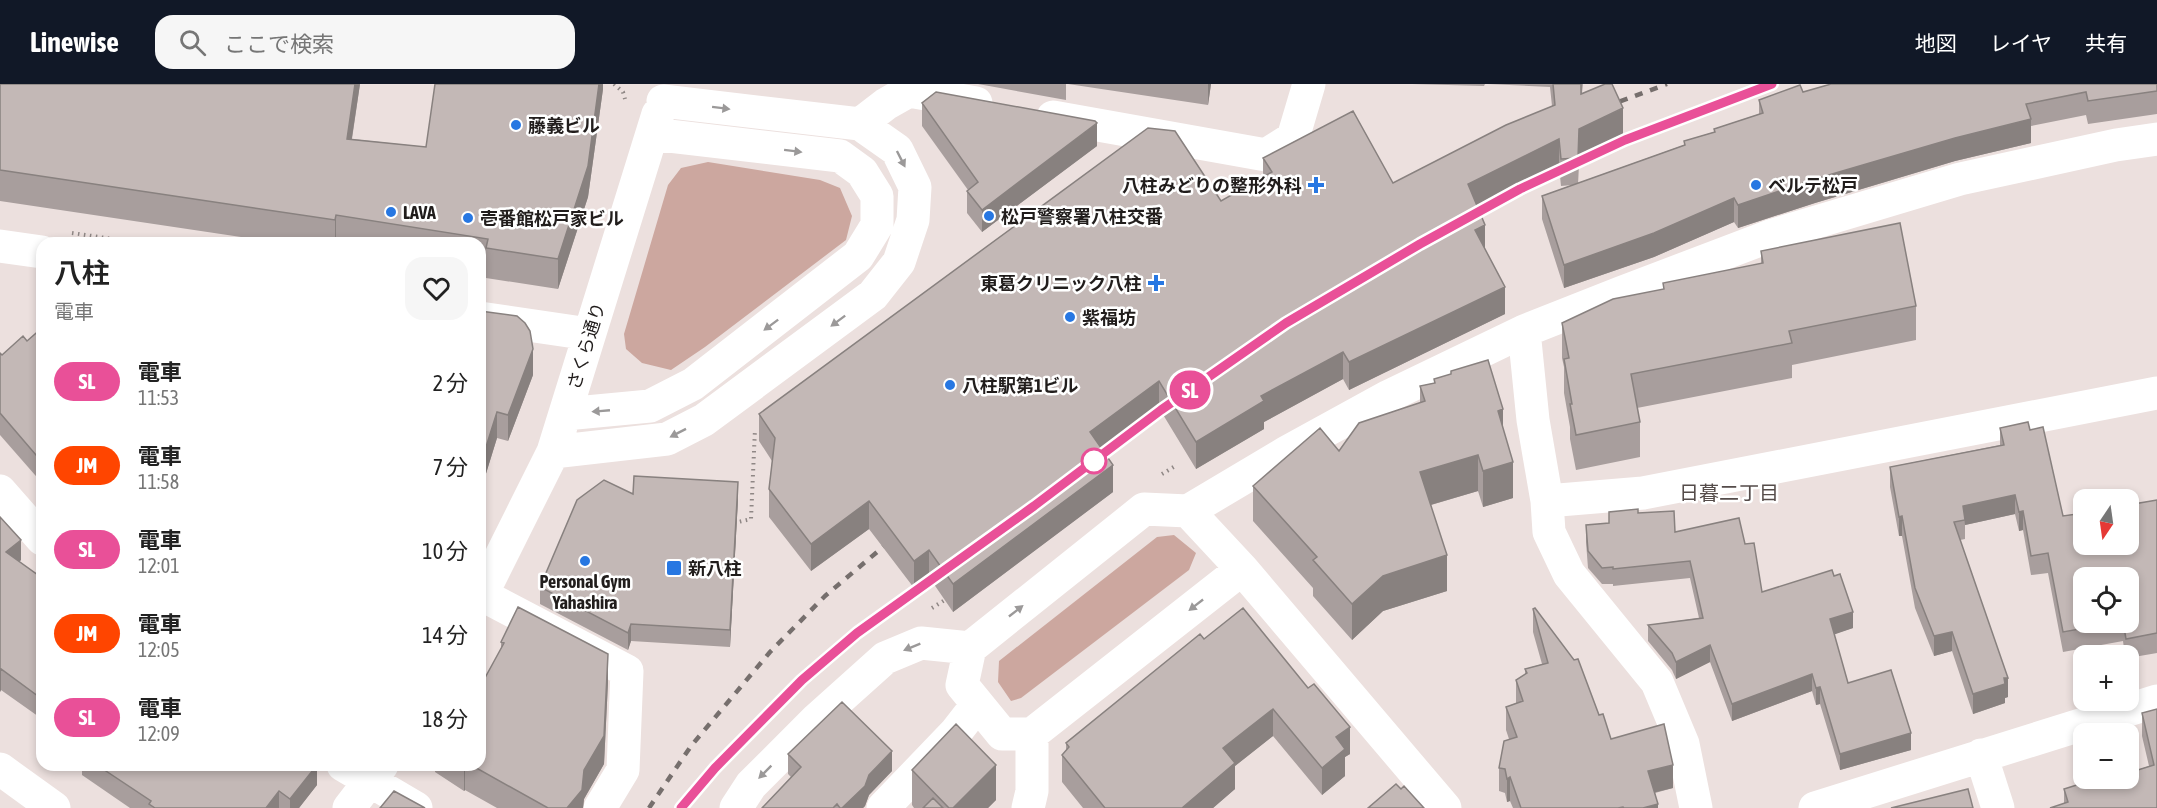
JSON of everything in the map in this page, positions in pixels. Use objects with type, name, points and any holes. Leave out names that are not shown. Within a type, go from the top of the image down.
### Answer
[{"type":"street","points":[[860,124],[886,104],[909,91],[1266,155],[1293,138],[1310,84]]},
{"type":"street","points":[[553,452],[667,439],[704,420],[873,295],[899,262],[913,220],[915,187],[897,150],[860,124],[666,93]]},
{"type":"street","name":"さくら通り","points":[[486,587],[553,452],[666,93]]},
{"type":"street","points":[[565,414],[650,406],[693,384],[858,256],[877,225],[877,196],[862,172],[840,156],[652,134]]},
{"type":"street","points":[[1112,159],[1145,134]]},
{"type":"street","points":[[1242,569],[1032,734],[1002,734],[962,685],[970,648],[1144,509],[1188,511],[1287,452],[1389,396],[1524,331],[1773,235],[1960,179],[2116,145],[2157,139]]},
{"type":"street","points":[[0,246],[36,251]]},
{"type":"street","points":[[486,319],[589,334]]},
{"type":"street","points":[[1524,331],[1533,420],[1547,501],[1549,532],[1569,574],[1657,682],[1683,744],[1696,808]]},
{"type":"street","points":[[1547,501],[1643,493],[2157,393]]},
{"type":"street","points":[[0,491],[36,532]]},
{"type":"street","points":[[1188,511],[1242,569],[1446,808]]},
{"type":"street","points":[[486,600],[627,671],[623,770],[600,808]]},
{"type":"street","points":[[736,808],[751,785],[817,719],[885,658],[921,643],[970,648]]},
{"type":"street","points":[[1815,808],[2157,700]]},
{"type":"street","points":[[883,808],[956,732],[977,705]]},
{"type":"street","points":[[1028,808],[1032,791],[1032,734]]},
{"type":"street","points":[[1981,755],[1998,808]]},
{"type":"street","points":[[0,769],[54,808]]},
{"type":"street","points":[[350,808],[376,773],[416,808]]},
{"type":"path","points":[[614,84],[623,92]]},
{"type":"path","points":[[725,523],[736,524],[751,519],[755,429]]},
{"type":"path","points":[[945,600],[954,593]]},
{"type":"shaded area","points":[[708,162],[820,180],[840,188],[852,216],[846,240],[705,347],[671,370],[642,363],[626,349],[624,334],[668,185],[681,168]]},
{"type":"shaded area","points":[[1174,535],[1196,553],[1189,570],[1021,698],[1011,701],[998,682],[999,661],[1157,537]]},
{"type":"building","points":[[0,84],[355,84],[347,139],[426,147],[435,84],[599,84],[588,166],[558,259],[486,248],[488,239],[486,237],[336,215],[335,220],[0,170]]},
{"type":"building","points":[[1553,84],[1581,84],[1581,94],[1605,84],[1612,84],[1623,108],[1579,129],[1578,158],[1561,159],[1559,139],[1468,184],[1485,225],[1475,230],[1505,287],[1349,362],[1343,352],[1261,396],[1264,401],[1196,442],[1159,381],[1090,432],[1113,465],[953,584],[929,550],[914,561],[869,501],[811,544],[769,489],[775,438],[759,414],[1148,128],[1175,131],[1221,201],[1272,172],[1263,158],[1353,111],[1393,183],[1506,125],[1555,105]]},
{"type":"building","name":"ベルテ松戸","points":[[1831,84],[2157,84],[2157,91],[2088,101],[2086,92],[2026,104],[2031,119],[1955,138],[1815,179],[1738,205],[1734,198],[1654,233],[1564,265],[1542,196],[1685,145],[1684,141],[1715,132],[1714,129],[1763,113],[1759,100],[1800,85],[1803,92]]},
{"type":"building","points":[[936,92],[1097,123],[982,210],[967,191],[978,182],[922,103]]},
{"type":"building","points":[[1900,223],[1916,306],[1789,331],[1792,343],[1631,374],[1640,422],[1576,435],[1564,359],[1569,358],[1562,323],[1613,299],[1664,289],[1663,283],[1763,263],[1761,251]]},
{"type":"building","points":[[486,312],[517,316],[530,331],[533,349],[508,415],[497,412],[486,447]]},
{"type":"building","points":[[36,333],[36,455],[0,413],[0,353],[2,355],[23,336],[27,341]]},
{"type":"building","points":[[1488,360],[1503,409],[1498,411],[1513,462],[1483,471],[1478,455],[1420,472],[1447,555],[1383,576],[1352,604],[1313,560],[1317,557],[1253,486],[1320,428],[1339,451],[1359,423],[1425,401],[1420,386],[1435,383],[1434,379],[1451,374],[1451,371]]},
{"type":"building","points":[[2028,422],[2030,430],[2043,427],[2063,516],[2073,515],[2073,555],[2139,555],[2139,503],[2157,500],[2157,633],[2126,639],[2125,633],[2139,633],[2139,567],[2073,567],[2073,630],[2063,632],[2048,553],[2031,556],[2023,511],[2019,512],[2015,495],[1963,506],[1965,520],[1954,522],[2008,678],[2004,678],[2005,684],[1973,694],[1952,632],[1934,636],[1915,588],[1902,516],[1899,517],[1890,467],[2004,445],[2000,428]]},
{"type":"building","points":[[634,476],[738,482],[730,630],[631,624],[628,633],[540,587],[577,500],[604,480],[633,494]]},
{"type":"building","points":[[1638,509],[1638,513],[1674,511],[1675,532],[1739,518],[1745,544],[1754,543],[1762,592],[1832,570],[1834,576],[1840,574],[1853,612],[1830,619],[1848,683],[1891,670],[1911,733],[1840,754],[1820,687],[1816,688],[1812,674],[1732,704],[1710,645],[1676,662],[1672,653],[1648,625],[1703,618],[1690,561],[1613,569],[1613,567],[1602,568],[1588,551],[1586,525],[1609,523],[1609,512]]},
{"type":"building","points":[[0,517],[21,540],[6,552],[36,574],[36,695],[1,669],[0,671]]},
{"type":"building","points":[[518,607],[608,654],[604,736],[584,770],[582,790],[567,808],[548,808],[482,771],[486,771],[486,676],[504,643],[501,642]]},
{"type":"building","points":[[1243,608],[1308,688],[1314,684],[1350,727],[1336,737],[1345,749],[1322,768],[1273,709],[1223,748],[1235,763],[1182,808],[1105,808],[1062,755],[1069,747],[1066,743],[1200,634],[1204,639]]},
{"type":"building","points":[[1535,608],[1574,660],[1578,659],[1599,715],[1603,714],[1611,739],[1664,724],[1673,765],[1648,771],[1658,804],[1643,808],[1521,808],[1510,777],[1507,779],[1505,769],[1499,768],[1504,741],[1517,737],[1506,707],[1523,701],[1516,680],[1527,673],[1525,669],[1548,663],[1533,609]]},
{"type":"building","points":[[842,702],[892,751],[869,775],[865,786],[842,808],[837,804],[833,808],[762,808],[801,767],[788,754]]},
{"type":"building","points":[[2157,709],[2157,808],[2050,808],[2068,802],[2064,789],[2073,786],[2073,789],[2139,789],[2139,770],[2154,765],[2142,713]]},
{"type":"building","points":[[956,724],[996,765],[953,808],[949,808],[912,770]]},
{"type":"building","points":[[106,771],[312,771],[290,799],[279,791],[266,808],[155,808],[149,804],[151,801]]},
{"type":"building","points":[[1396,784],[1401,789],[1404,786],[1424,808],[1368,808]]},
{"type":"building","points":[[1968,789],[1973,808],[1891,808]]},
{"type":"building","points":[[394,791],[425,808],[380,808]]},
{"type":"building","points":[[933,798],[943,808],[923,808]]},
{"type":"railway","points":[[1605,107],[1667,84]]},
{"type":"railway","points":[[1465,219],[1520,189],[1625,140],[1772,84]]},
{"type":"railway","points":[[1091,463],[1173,402]]},
{"type":"railway","points":[[649,808],[691,746],[770,652],[825,596],[896,536]]},
{"type":"railway","points":[[681,808],[743,738],[833,652],[943,570]]},
{"type":"train","name":"SL","points":[[681,808],[715,768],[802,680],[857,633],[1034,506],[1161,410],[1286,323],[1420,244],[1520,189],[1625,140],[1772,84]]},
{"type":"place","name":"藤義ビル","points":[[516,125]]},
{"type":"place","name":"八柱みどりの整形外科","points":[[1316,185]]},
{"type":"place","name":"ベルテ松戸","points":[[1756,185]]},
{"type":"place","name":"LAVA","points":[[391,212]]},
{"type":"place","name":"松戸警察署八柱交番","points":[[989,216]]},
{"type":"place","name":"壱番館松戸家ビル","points":[[468,218]]},
{"type":"place","name":"東葛クリニック八柱","points":[[1156,283]]},
{"type":"place","name":"紫福坊","points":[[1070,317]]},
{"type":"place","name":"八柱駅第1ビル","points":[[950,385]]},
{"type":"place","name":"Personal Gym Yahashira","points":[[585,561]]},
{"type":"place","name":"新八柱","points":[[674,568]]},
{"type":"district","name":"日暮二丁目","points":[[1729,492]]}]
